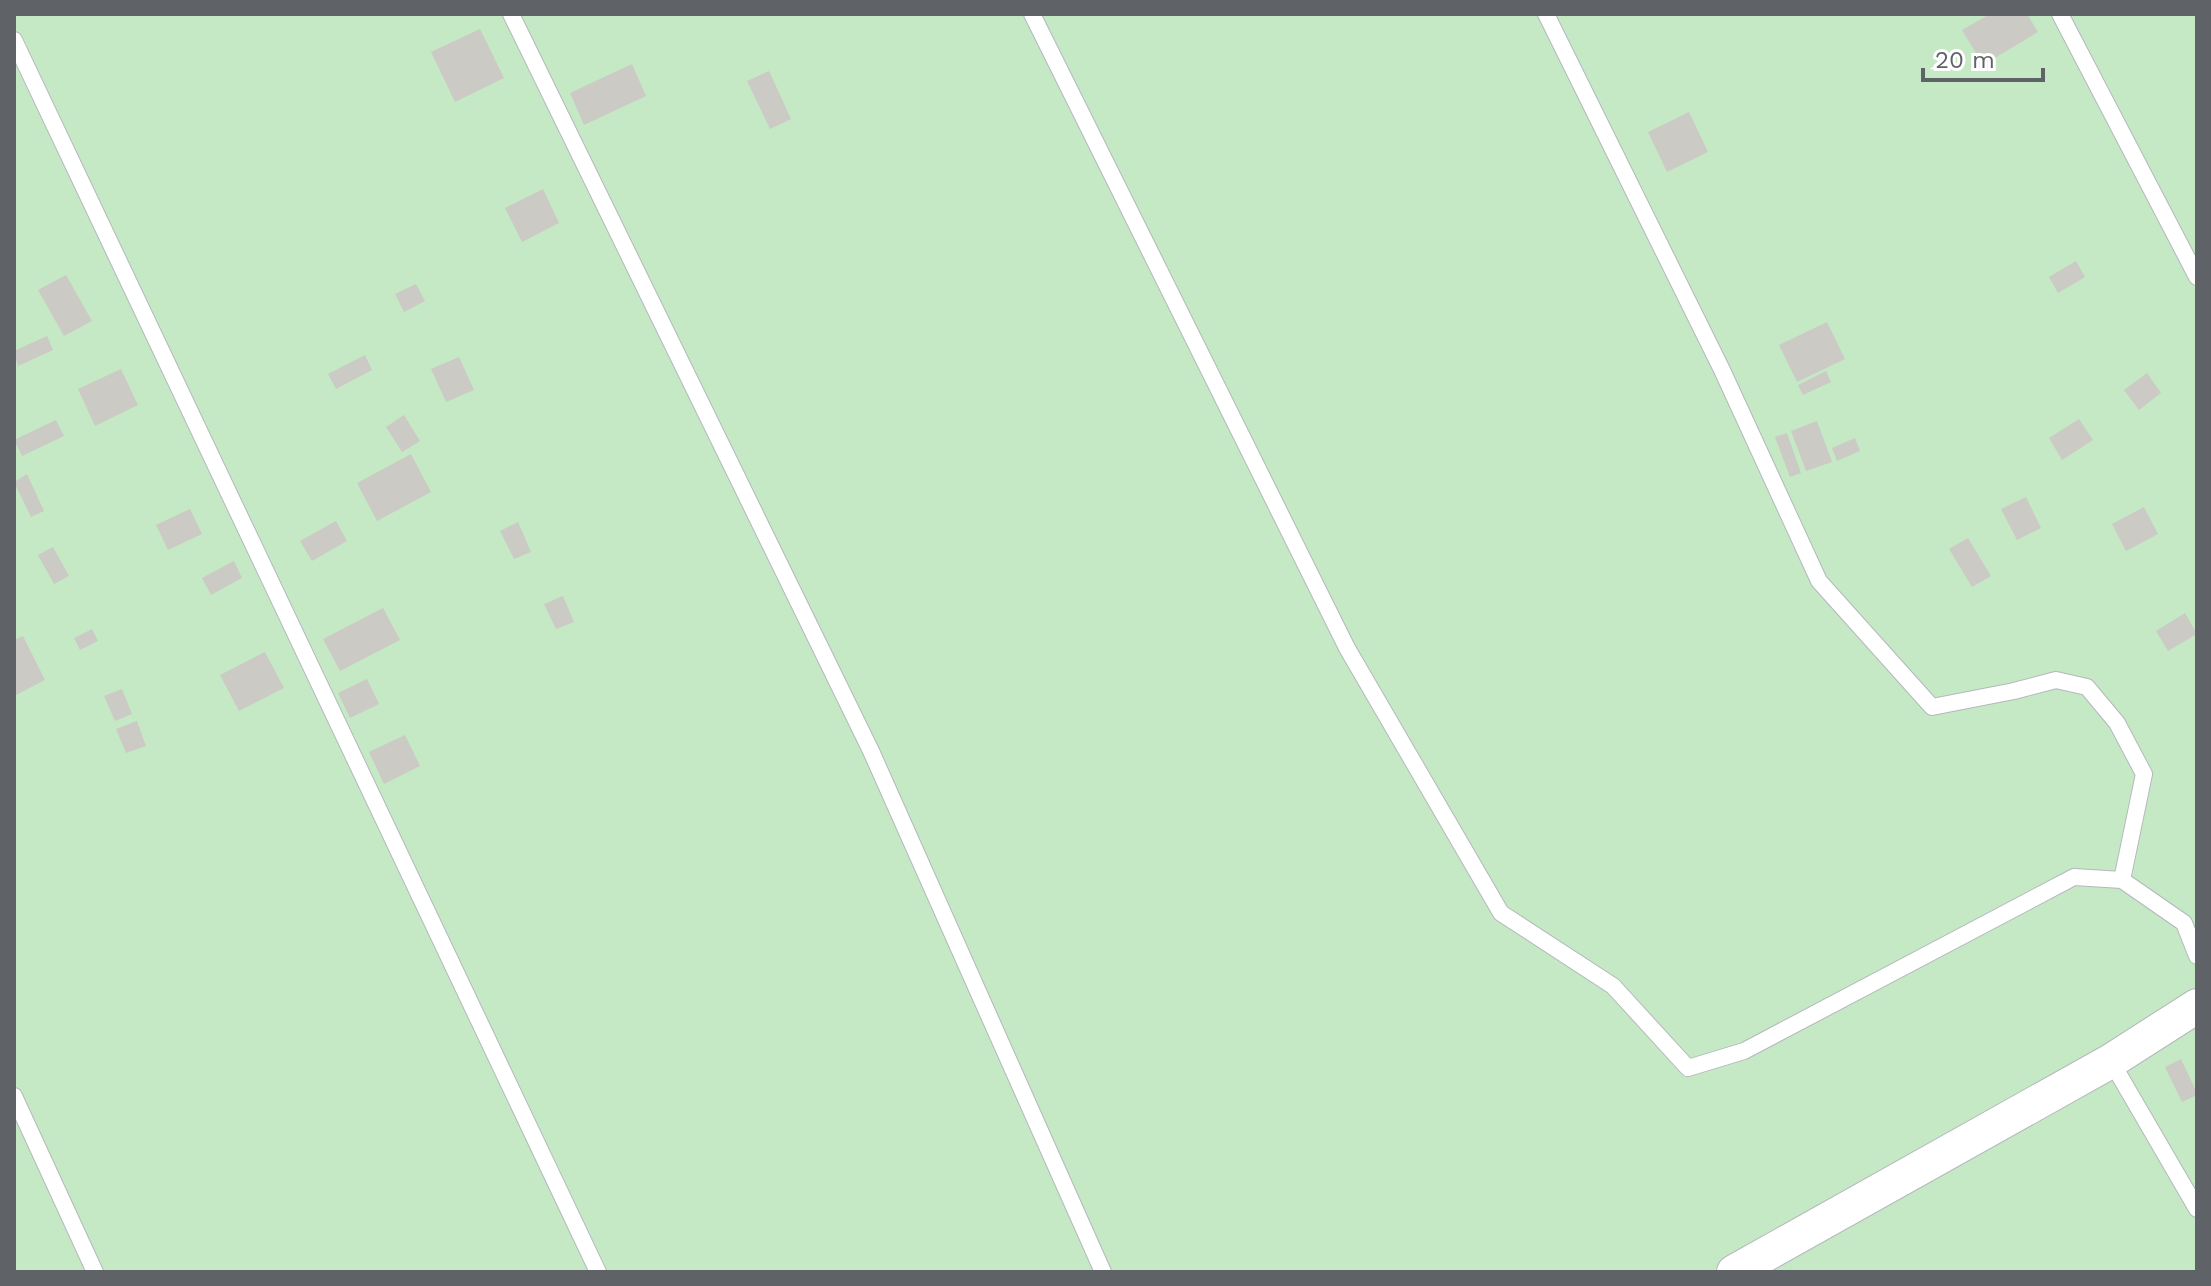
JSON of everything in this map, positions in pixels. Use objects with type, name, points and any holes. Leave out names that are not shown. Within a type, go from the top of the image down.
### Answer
[{"type":"street","points":[[1735,1272],[2111,1061],[2197,1006]]},
{"type":"lane","points":[[511,14],[871,751],[1103,1272]]},
{"type":"lane","points":[[1032,14],[1347,648],[1501,913],[1613,986],[1688,1068],[1744,1051],[2074,877],[2122,880],[2184,923],[2197,956]]},
{"type":"lane","points":[[1546,14],[1722,370],[1819,581],[1932,707],[2056,680],[2087,687],[2117,723],[2144,774],[2122,880]]},
{"type":"lane","points":[[2060,14],[2197,277]]},
{"type":"lane","points":[[14,40],[598,1272]]},
{"type":"lane","points":[[2111,1061],[2197,1209]]},
{"type":"lane","points":[[14,1096],[95,1272]]},
{"type":"green space","points":[[14,14],[2197,14],[2197,1272],[14,1272]]},
{"type":"building","points":[[1990,14],[2027,14],[2038,32],[1983,65],[1962,30]]},
{"type":"building","points":[[480,29],[504,78],[455,102],[431,52]]},
{"type":"building","points":[[632,64],[646,96],[584,125],[570,93]]},
{"type":"building","points":[[769,71],[791,119],[770,129],[747,81]]},
{"type":"building","points":[[1689,112],[1708,152],[1667,172],[1648,132]]},
{"type":"building","points":[[543,189],[559,223],[522,242],[505,208]]},
{"type":"building","points":[[2076,261],[2085,277],[2058,293],[2049,277]]},
{"type":"building","points":[[66,275],[92,321],[64,336],[38,290]]},
{"type":"building","points":[[416,284],[425,301],[404,312],[395,294]]},
{"type":"building","points":[[1827,322],[1845,359],[1797,382],[1779,345]]},
{"type":"building","points":[[47,336],[53,350],[18,366],[14,351]]},
{"type":"building","points":[[365,355],[372,370],[336,389],[328,374]]},
{"type":"building","points":[[459,357],[474,390],[446,402],[431,369]]},
{"type":"building","points":[[121,369],[138,405],[95,426],[78,389]]},
{"type":"building","points":[[1826,371],[1831,382],[1803,395],[1798,385]]},
{"type":"building","points":[[2147,373],[2161,393],[2139,410],[2124,390]]},
{"type":"building","points":[[404,415],[420,441],[402,452],[386,427]]},
{"type":"building","points":[[2079,419],[2093,440],[2062,460],[2049,438]]},
{"type":"building","points":[[56,420],[64,436],[22,456],[14,440]]},
{"type":"building","points":[[1817,421],[1832,462],[1806,471],[1791,431]]},
{"type":"building","points":[[1787,433],[1801,473],[1790,477],[1775,437]]},
{"type":"building","points":[[1855,438],[1860,451],[1837,461],[1832,448]]},
{"type":"building","points":[[411,454],[431,492],[377,521],[357,483]]},
{"type":"building","points":[[27,474],[44,511],[31,517],[14,482]]},
{"type":"building","points":[[2026,497],[2041,528],[2017,540],[2001,509]]},
{"type":"building","points":[[2144,507],[2158,534],[2126,551],[2112,524]]},
{"type":"building","points":[[190,509],[202,534],[168,550],[156,525]]},
{"type":"building","points":[[336,521],[347,541],[312,561],[300,541]]},
{"type":"building","points":[[518,522],[531,552],[514,559],[500,531]]},
{"type":"building","points":[[1968,538],[1991,576],[1972,587],[1949,549]]},
{"type":"building","points":[[53,547],[69,576],[54,584],[38,555]]},
{"type":"building","points":[[234,561],[242,578],[211,595],[202,578]]},
{"type":"building","points":[[563,596],[574,622],[556,629],[544,604]]},
{"type":"building","points":[[383,608],[400,640],[340,671],[323,639]]},
{"type":"building","points":[[2185,613],[2197,634],[2168,651],[2156,631]]},
{"type":"building","points":[[92,629],[98,641],[80,650],[74,638]]},
{"type":"building","points":[[23,636],[45,680],[14,696],[14,640]]},
{"type":"building","points":[[265,652],[284,688],[239,711],[220,675]]},
{"type":"building","points":[[367,679],[379,704],[350,718],[338,693]]},
{"type":"building","points":[[122,689],[132,714],[115,721],[104,696]]},
{"type":"building","points":[[137,721],[146,746],[126,753],[116,729]]},
{"type":"building","points":[[405,735],[420,766],[384,784],[369,752]]},
{"type":"building","points":[[2181,1059],[2197,1093],[2182,1102],[2165,1067]]}]
